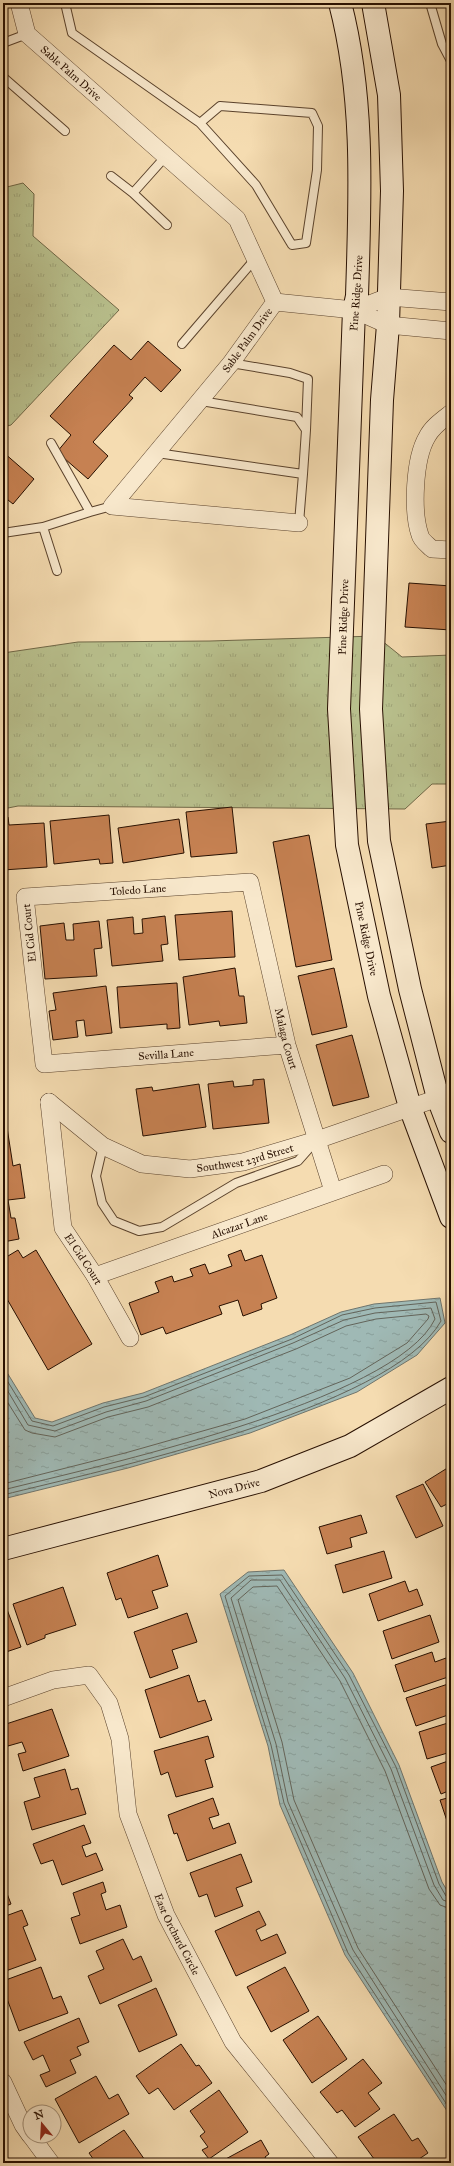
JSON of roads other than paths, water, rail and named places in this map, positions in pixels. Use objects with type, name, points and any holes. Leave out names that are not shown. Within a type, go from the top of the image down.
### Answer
[{"type":"street","points":[[19,3],[27,34]]},
{"type":"street","name":"Pine Ridge Drive","points":[[340,3],[358,98],[360,191],[339,709],[347,845],[379,996],[410,1107],[451,1217]]},
{"type":"street","points":[[373,3],[389,95],[392,190],[388,325],[382,400],[371,709],[378,833],[410,989],[444,1094],[451,1132]]},
{"type":"street","name":"Sable Palm Drive","points":[[27,34],[237,219],[275,302],[231,363],[201,401],[112,506]]},
{"type":"street","points":[[354,310],[388,297],[451,302]]},
{"type":"street","points":[[275,302],[354,310],[388,325],[451,331]]},
{"type":"street","points":[[451,413],[427,436],[422,449],[418,465],[416,514],[420,537],[432,549],[451,550]]},
{"type":"street","points":[[112,506],[299,523]]},
{"type":"street","name":"Toledo Lane","points":[[25,897],[250,882]]},
{"type":"street","name":"Malaga Court","points":[[250,882],[287,1045],[333,1191]]},
{"type":"street","name":"El Cid Court","points":[[25,897],[44,1064]]},
{"type":"street","name":"Sevilla Lane","points":[[44,1064],[287,1045]]},
{"type":"street","name":"Southwest 23rd Street","points":[[49,1102],[103,1146],[142,1164],[190,1169],[243,1162],[316,1140],[444,1094]]},
{"type":"street","name":"El Cid Court","points":[[49,1102],[63,1228],[95,1276],[130,1338]]},
{"type":"street","name":"Alcazar Lane","points":[[95,1276],[384,1174]]},
{"type":"street","name":"Nova Drive","points":[[3,1549],[261,1481],[350,1446],[451,1388]]},
{"type":"street","name":"East Orchard Circle","points":[[3,1698],[52,1680],[89,1675],[108,1703],[120,1739],[128,1814],[166,1915],[234,2042],[330,2163]]},
{"type":"street","points":[[3,2082],[22,2123]]},
{"type":"street","points":[[37,2144],[51,2163]]},
{"type":"lane","points":[[65,3],[72,33],[200,123],[256,185],[292,245],[306,243],[317,170],[318,126],[312,113],[220,106],[200,123]]},
{"type":"lane","points":[[430,3],[442,44],[451,61]]},
{"type":"lane","points":[[3,43],[27,34]]},
{"type":"lane","points":[[3,77],[65,131]]},
{"type":"lane","points":[[133,193],[166,156]]},
{"type":"lane","points":[[111,176],[133,193],[167,225]]},
{"type":"lane","points":[[182,344],[255,259]]},
{"type":"lane","points":[[231,363],[290,373],[308,379],[299,523]]},
{"type":"lane","points":[[201,401],[297,417],[306,430]]},
{"type":"lane","points":[[51,443],[90,512]]},
{"type":"lane","points":[[156,453],[303,474]]},
{"type":"lane","points":[[3,533],[43,527],[112,506]]},
{"type":"lane","points":[[43,527],[57,571]]},
{"type":"lane","points":[[103,1146],[96,1176],[102,1203],[114,1220],[138,1231],[162,1227],[236,1184],[298,1161],[316,1140]]},
{"type":"water","points":[[440,1298],[445,1323],[417,1355],[357,1392],[250,1433],[128,1468],[3,1499],[3,1366],[35,1418],[52,1422],[103,1403],[143,1393],[290,1335],[341,1312],[374,1304]]},
{"type":"water","points":[[284,1570],[353,1673],[399,1765],[442,1882],[451,1897],[451,2117],[345,1955],[280,1805],[268,1746],[220,1594],[248,1572]]}]
